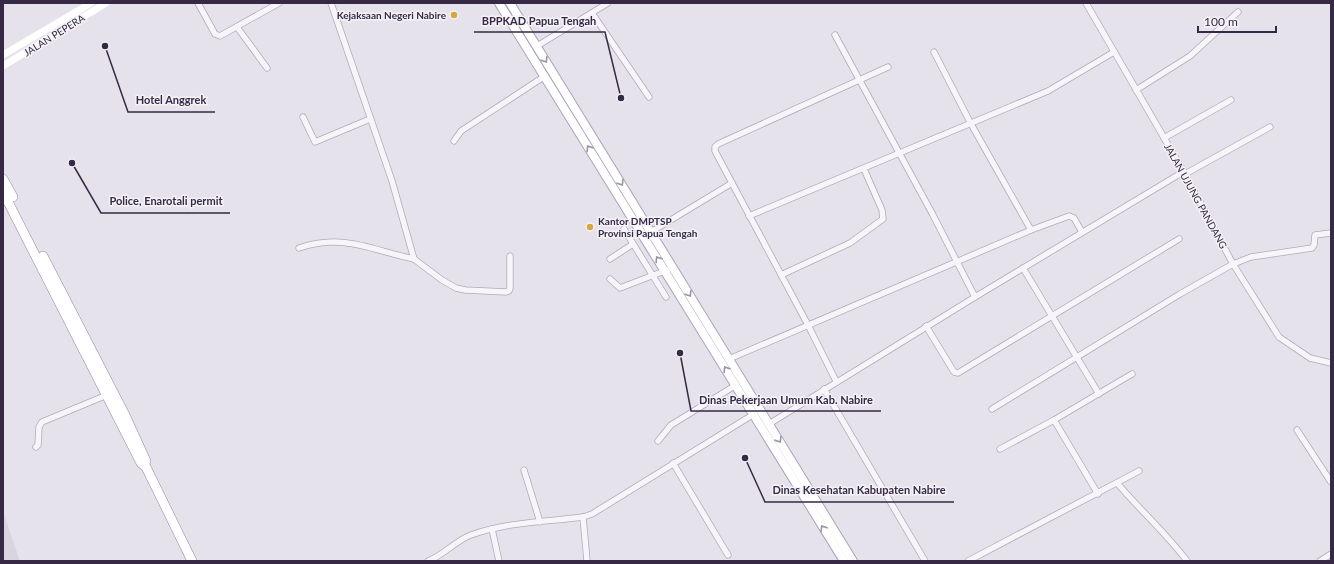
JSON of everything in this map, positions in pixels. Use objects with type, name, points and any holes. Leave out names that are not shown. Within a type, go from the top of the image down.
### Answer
[{"type":"highway","points":[[3,179],[99,374],[106,395],[141,462],[146,467],[192,561]]},
{"type":"highway","points":[[3,192],[99,374],[139,444],[146,460],[146,467]]},
{"type":"main road","name":"JALAN PEPERA","points":[[3,56],[91,3]]},
{"type":"main road","name":"JALAN PEPERA","points":[[3,66],[106,3]]},
{"type":"main road","points":[[499,3],[560,102],[729,359],[853,561]]},
{"type":"main road","points":[[510,3],[651,232],[669,269],[736,385],[844,561]]},
{"type":"main road","points":[[51,27],[55,34]]},
{"type":"main road","points":[[560,102],[568,97]]},
{"type":"street","points":[[198,3],[217,36],[222,36],[279,3]]},
{"type":"street","points":[[331,3],[392,182],[414,259]]},
{"type":"street","points":[[537,46],[608,3]]},
{"type":"street","name":"JALAN UJUNG PANDANG","points":[[1086,3],[1184,173],[1233,264],[1282,340],[1310,358],[1331,363]]},
{"type":"street","points":[[1136,90],[1190,56],[1238,12]]},
{"type":"street","points":[[592,13],[649,97]]},
{"type":"street","points":[[237,27],[267,68]]},
{"type":"street","points":[[835,35],[858,80],[957,260],[975,297]]},
{"type":"street","points":[[934,52],[971,124],[1031,230]]},
{"type":"street","points":[[749,216],[899,155],[1054,88],[1114,52]]},
{"type":"street","points":[[836,381],[716,150],[717,145],[888,67]]},
{"type":"street","points":[[454,141],[461,131],[545,76]]},
{"type":"street","points":[[1164,138],[1231,100]]},
{"type":"street","points":[[303,116],[314,140],[318,142],[370,119]]},
{"type":"street","points":[[769,424],[836,381],[1082,232],[1184,173],[1270,127]]},
{"type":"street","points":[[781,276],[850,243],[883,219],[882,210],[864,169]]},
{"type":"street","points":[[651,232],[732,183]]},
{"type":"street","points":[[729,359],[957,260],[1069,216],[1074,218],[1082,232]]},
{"type":"street","points":[[624,229],[666,297]]},
{"type":"street","points":[[992,408],[1180,294],[1233,264],[1250,257],[1312,248],[1314,246],[1315,235],[1331,233]]},
{"type":"street","points":[[926,326],[956,373],[1052,317],[1179,239]]},
{"type":"street","points":[[299,248],[321,242],[344,242],[414,259],[442,280],[456,288],[465,290],[506,292],[509,291],[510,288],[510,256]]},
{"type":"street","points":[[610,259],[633,244]]},
{"type":"street","points":[[1023,268],[1099,394]]},
{"type":"street","points":[[610,279],[620,288],[669,269]]},
{"type":"street","points":[[1000,449],[1054,420],[1132,374]]},
{"type":"street","points":[[658,441],[671,425],[736,385]]},
{"type":"street","points":[[824,389],[925,561]]},
{"type":"street","points":[[36,447],[38,445],[39,427],[42,422],[106,395]]},
{"type":"street","points":[[428,561],[467,537],[492,529],[583,517],[592,514],[754,414]]},
{"type":"street","points":[[1054,420],[1098,494]]},
{"type":"street","points":[[1297,430],[1331,482]]},
{"type":"street","points":[[673,463],[728,555]]},
{"type":"street","points":[[524,470],[540,522]]},
{"type":"street","points":[[968,561],[1098,494],[1139,471]]},
{"type":"street","points":[[1118,483],[1137,507],[1170,540],[1187,561]]},
{"type":"street","points":[[583,517],[587,561]]},
{"type":"street","points":[[492,529],[499,561]]},
{"type":"street","points":[[1320,561],[1331,554]]},
{"type":"shaded area","points":[[3,511],[11,535],[20,561],[3,561]]},
{"type":"place","name":"Kejaksaan Negeri Nabire","points":[[454,15]]},
{"type":"place","name":"Hotel Anggrek","points":[[105,46]]},
{"type":"place","name":"BPPKAD Papua Tengah","points":[[621,98]]},
{"type":"place","name":"Police, Enarotali permit","points":[[72,163]]},
{"type":"place","name":"Kantor DMPTSP Provinsi Papua Tengah","points":[[590,227]]},
{"type":"place","name":"Dinas Pekerjaan Umum Kab. Nabire","points":[[680,353]]},
{"type":"place","name":"Dinas Kesehatan Kabupaten Nabire","points":[[745,458]]}]
